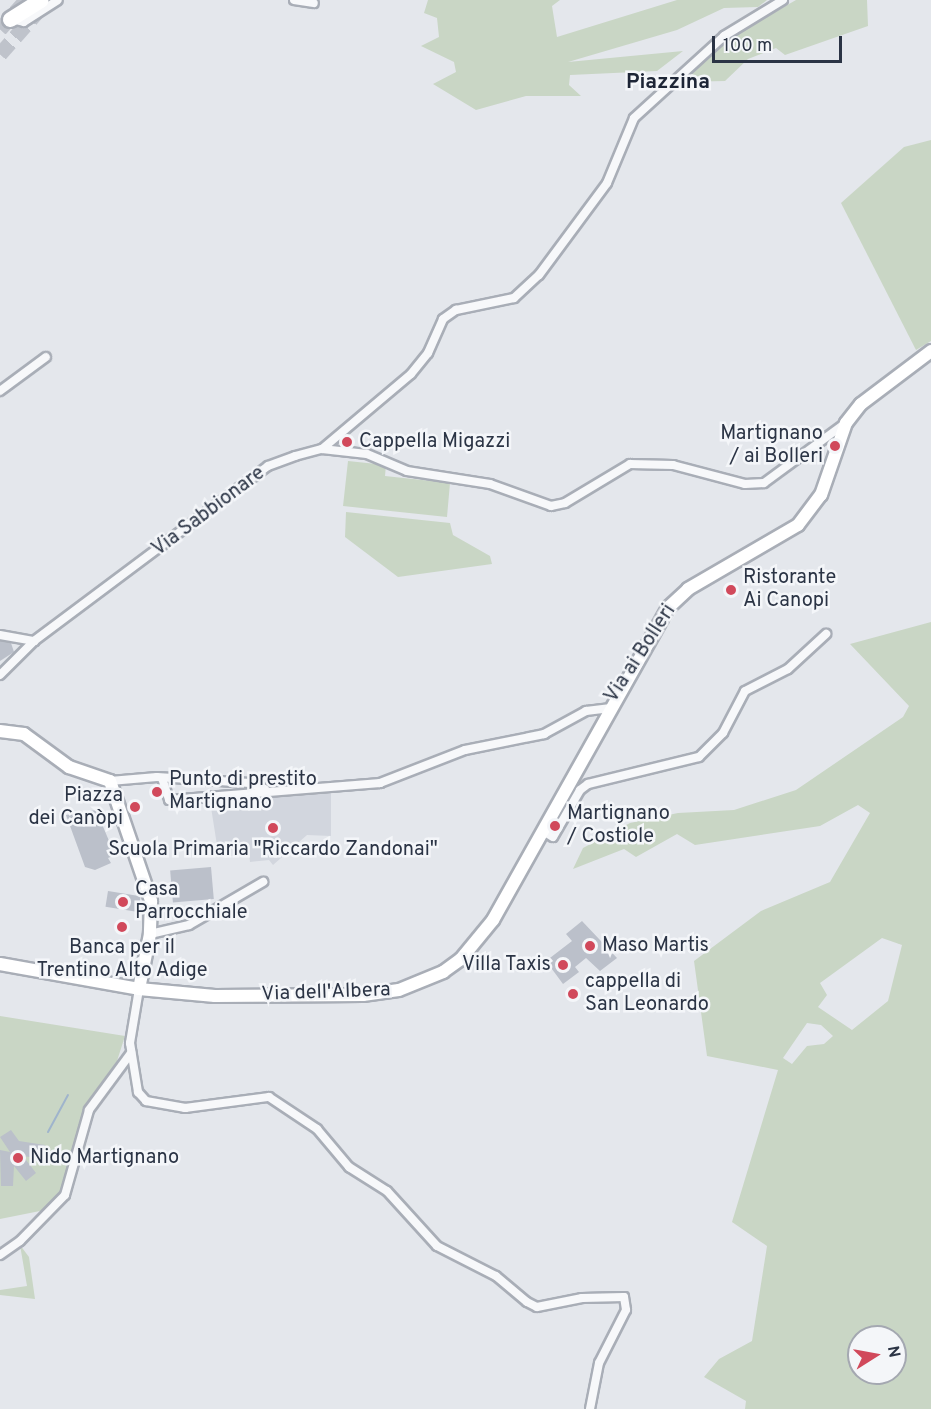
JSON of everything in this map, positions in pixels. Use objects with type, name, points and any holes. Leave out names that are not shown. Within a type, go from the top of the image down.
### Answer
[{"type":"highway","points":[[5,22],[41,0]]},
{"type":"street","points":[[5,22],[24,22],[58,0]]},
{"type":"street","points":[[294,0],[314,3]]},
{"type":"street","points":[[322,449],[411,374],[428,353],[443,319],[456,310],[514,298],[539,275],[607,183],[634,118],[724,36],[783,0]]},
{"type":"street","name":"Via ai Bolleri","points":[[266,789],[359,785],[392,780],[465,750],[544,734],[585,711],[611,708],[669,607],[688,589],[775,541],[811,512],[846,423],[861,404],[931,351]]},
{"type":"street","points":[[0,391],[46,357]]},
{"type":"street","name":"Via Sabbionare","points":[[0,675],[34,640],[268,466],[322,449],[367,454],[407,471],[490,484],[551,506],[566,503],[630,464],[673,465],[746,484],[764,483],[846,423]]},
{"type":"street","points":[[545,832],[553,837],[580,790],[588,784],[699,757],[723,733],[745,691],[788,669],[826,634]]},
{"type":"street","points":[[0,635],[34,640]]},
{"type":"street","name":"Via dell'Albera","points":[[0,964],[139,989],[215,996],[363,995],[417,984],[461,959],[479,940],[545,832],[611,708]]},
{"type":"street","points":[[0,731],[24,734],[69,767],[110,781],[162,778],[250,783],[266,789]]},
{"type":"street","points":[[162,778],[169,800],[266,789]]},
{"type":"street","points":[[110,781],[151,901],[150,934],[139,989],[131,1053],[138,1092],[157,1105],[195,1107],[249,1096],[281,1102],[317,1129],[349,1167],[387,1191],[437,1246],[496,1276],[537,1307],[599,1296],[624,1297],[626,1310],[599,1363],[590,1409]]},
{"type":"street","points":[[150,934],[189,925],[263,882]]},
{"type":"street","points":[[0,1255],[20,1241],[65,1195],[89,1110],[131,1053]]},
{"type":"shaded area","name":"Scuola Primaria \"Riccardo Zandonai\"","points":[[273,793],[331,793],[331,836],[307,835],[273,865],[269,860],[250,862],[249,853],[219,858],[210,801]]},
{"type":"green space","points":[[428,0],[560,0],[552,6],[557,37],[677,0],[767,0],[758,7],[724,8],[677,30],[568,62],[683,51],[657,71],[570,75],[569,85],[581,96],[526,96],[476,110],[433,84],[456,72],[454,62],[421,46],[439,37],[437,18],[424,13]]},
{"type":"green space","points":[[796,0],[867,0],[868,26],[785,55],[776,48],[748,59],[725,81],[678,82],[726,40]]},
{"type":"green space","points":[[931,140],[931,341],[916,350],[841,203],[904,147]]},
{"type":"green space","points":[[348,461],[386,465],[385,476],[450,483],[447,517],[343,506]]},
{"type":"green space","points":[[346,512],[450,523],[453,535],[490,556],[492,564],[398,577],[345,537]]},
{"type":"green space","points":[[931,622],[931,1409],[745,1409],[746,1401],[704,1377],[719,1359],[752,1341],[767,1246],[732,1222],[778,1070],[707,1056],[694,961],[761,911],[830,882],[870,813],[858,805],[820,826],[695,845],[677,834],[636,857],[624,849],[573,869],[583,848],[630,823],[678,813],[734,810],[796,790],[903,717],[909,706],[850,644]],"holes":[[[882,938],[902,945],[888,1001],[852,1030],[818,1007],[827,995],[820,983]],[[807,1023],[821,1025],[833,1036],[824,1044],[807,1046],[792,1064],[783,1058]]]},
{"type":"green space","points":[[0,1016],[125,1036],[117,1061],[90,1102],[66,1185],[45,1210],[0,1219]]},
{"type":"green space","points":[[20,1245],[29,1257],[35,1299],[0,1295],[0,1290],[27,1286]]},
{"type":"building","points":[[0,641],[11,643],[14,652],[0,661]]},
{"type":"building","points":[[96,810],[115,855],[108,858],[111,863],[95,870],[85,867],[66,815]]},
{"type":"building","points":[[211,867],[214,899],[173,902],[170,871]]},
{"type":"building","name":"Casa Parrocchiale","points":[[108,891],[141,896],[138,912],[105,907]]},
{"type":"building","points":[[582,921],[617,958],[600,971],[586,958],[575,967],[579,972],[563,984],[546,961],[572,941],[566,934]]},
{"type":"building","name":"Nido Martignano","points":[[11,1130],[19,1141],[45,1145],[43,1159],[23,1156],[36,1173],[26,1181],[14,1166],[13,1186],[1,1186],[0,1150],[10,1152],[0,1137]]},
{"type":"waterway","points":[[48,1132],[68,1095]]},
{"type":"tunnel","points":[[0,29],[26,0]]},
{"type":"tunnel","points":[[0,54],[38,11]]},
{"type":"place","name":"Cappella Migazzi","points":[[347,442]]},
{"type":"place","name":"Martignano / ai Bolleri","points":[[835,446]]},
{"type":"place","name":"Ristorante Ai Canopi","points":[[731,590]]},
{"type":"place","name":"Punto di prestito Martignano","points":[[157,792]]},
{"type":"place","name":"Piazza dei Canòpi","points":[[135,807]]},
{"type":"place","name":"Martignano / Costiole","points":[[555,826]]},
{"type":"place","name":"Scuola Primaria \"Riccardo Zandonai\"","points":[[273,828]]},
{"type":"place","name":"Casa Parrocchiale","points":[[123,902]]},
{"type":"place","name":"Banca per il Trentino Alto Adige","points":[[122,927]]},
{"type":"place","name":"Maso Martis","points":[[590,946]]},
{"type":"place","name":"Villa Taxis","points":[[563,965]]},
{"type":"place","name":"cappella di San Leonardo","points":[[573,994]]},
{"type":"place","name":"Nido Martignano","points":[[18,1158]]},
{"type":"district","name":"Piazzina","points":[[668,83]]}]
